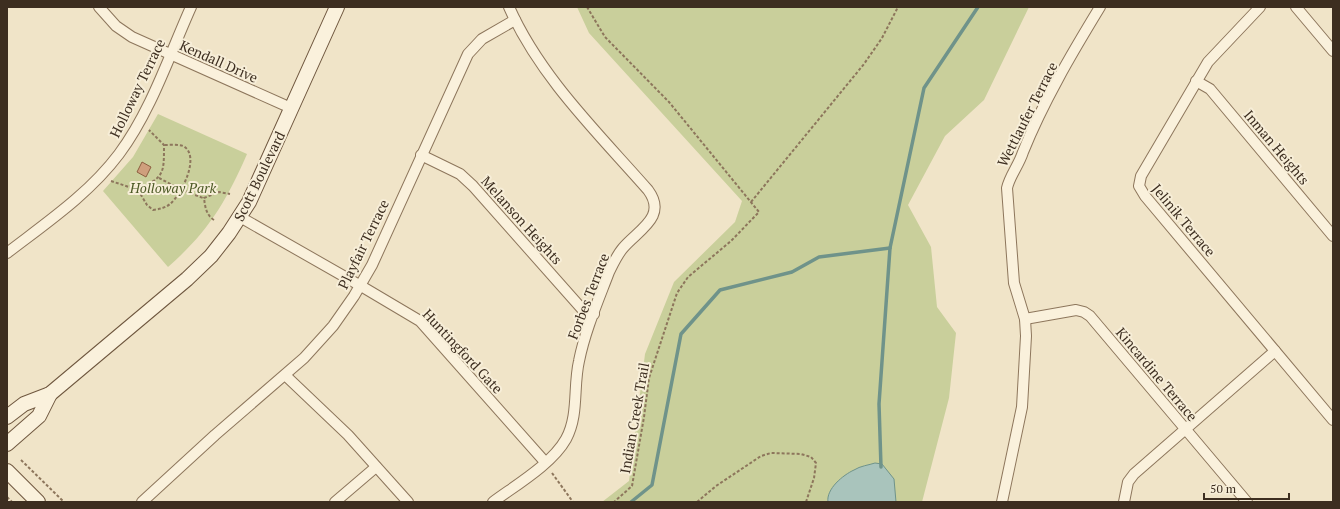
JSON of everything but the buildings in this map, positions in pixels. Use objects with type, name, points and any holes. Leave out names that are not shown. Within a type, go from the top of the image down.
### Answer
[{"type":"street","name":"Kendall Drive","points":[[99,7],[122,31],[291,108]]},
{"type":"street","name":"Holloway Terrace","points":[[7,253],[77,198],[96,180],[118,155],[146,108],[191,7]]},
{"type":"street","name":"Scott Boulevard","points":[[7,417],[24,404],[50,394],[202,266],[220,246],[249,202],[337,7]]},
{"type":"street","name":"Forbes Terrace","points":[[493,502],[545,462],[561,447],[570,430],[574,416],[579,361],[594,314],[616,257],[651,220],[655,211],[654,200],[648,190],[552,80],[514,20],[509,7]]},
{"type":"street","name":"Wettlaufer Terrace","points":[[1002,502],[1022,407],[1026,352],[1025,319],[1014,283],[1006,196],[1008,181],[1023,153],[1032,128],[1100,7]]},
{"type":"street","name":"Jelinik Terrace","points":[[1260,7],[1214,54],[1196,80],[1141,176],[1140,190],[1333,420]]},
{"type":"street","points":[[1296,7],[1333,51]]},
{"type":"street","name":"Playfair Terrace","points":[[142,502],[215,435],[286,376],[333,326],[361,286],[468,54],[482,39],[514,20]]},
{"type":"street","name":"Inman Heights","points":[[1196,80],[1210,89],[1333,236]]},
{"type":"street","name":"Melanson Heights","points":[[421,155],[460,174],[473,186],[582,309],[594,314]]},
{"type":"street","name":"Huntingford Gate","points":[[240,217],[420,321],[545,462]]},
{"type":"street","name":"Kincardine Terrace","points":[[1025,319],[1072,310],[1084,312],[1090,316],[1247,502]]},
{"type":"street","points":[[1124,502],[1128,482],[1134,474],[1275,351]]},
{"type":"street","points":[[286,376],[348,435],[408,502]]},
{"type":"street","name":"Scott Boulevard","points":[[7,444],[39,416],[50,394]]},
{"type":"street","points":[[335,502],[376,467]]},
{"type":"street","points":[[7,471],[38,502]]},
{"type":"path","points":[[587,7],[605,37],[669,102],[751,202],[864,64],[882,38],[898,7]]},
{"type":"path","points":[[111,181],[138,190],[147,206],[153,210],[162,209],[171,203],[182,190],[190,161],[190,155],[187,149],[182,145],[164,145],[149,130]]},
{"type":"path","points":[[138,190],[159,178],[163,171],[164,145]]},
{"type":"path","points":[[159,178],[182,190],[204,198],[219,192],[230,194]]},
{"type":"path","points":[[204,198],[206,209],[210,218],[214,220]]},
{"type":"path","name":"Indian Creek Trail","points":[[614,502],[626,493],[633,482],[649,378],[677,293],[688,278],[731,241],[759,212],[751,202]]},
{"type":"path","points":[[697,502],[716,486],[761,456],[784,452],[811,457],[816,463],[814,478],[806,502]]},
{"type":"path","points":[[21,460],[64,502]]},
{"type":"path","points":[[552,473],[573,502]]},
{"type":"path","points":[[7,497],[12,502]]},
{"type":"green space","points":[[577,7],[1029,7],[984,100],[945,136],[908,205],[931,247],[937,307],[956,333],[949,398],[922,502],[602,502],[629,481],[645,354],[674,282],[735,222],[742,201],[589,33]]},
{"type":"green space","name":"Holloway Park","points":[[158,114],[247,154],[215,215],[205,229],[168,267],[103,191],[133,157]]},
{"type":"water","points":[[875,463],[882,464],[894,479],[896,502],[828,502],[828,497],[832,487],[840,479],[856,469]]},
{"type":"waterway","points":[[881,467],[879,404],[890,248],[924,88],[978,7]]},
{"type":"waterway","points":[[631,502],[652,485],[681,334],[720,290],[792,272],[819,257],[890,248]]}]
